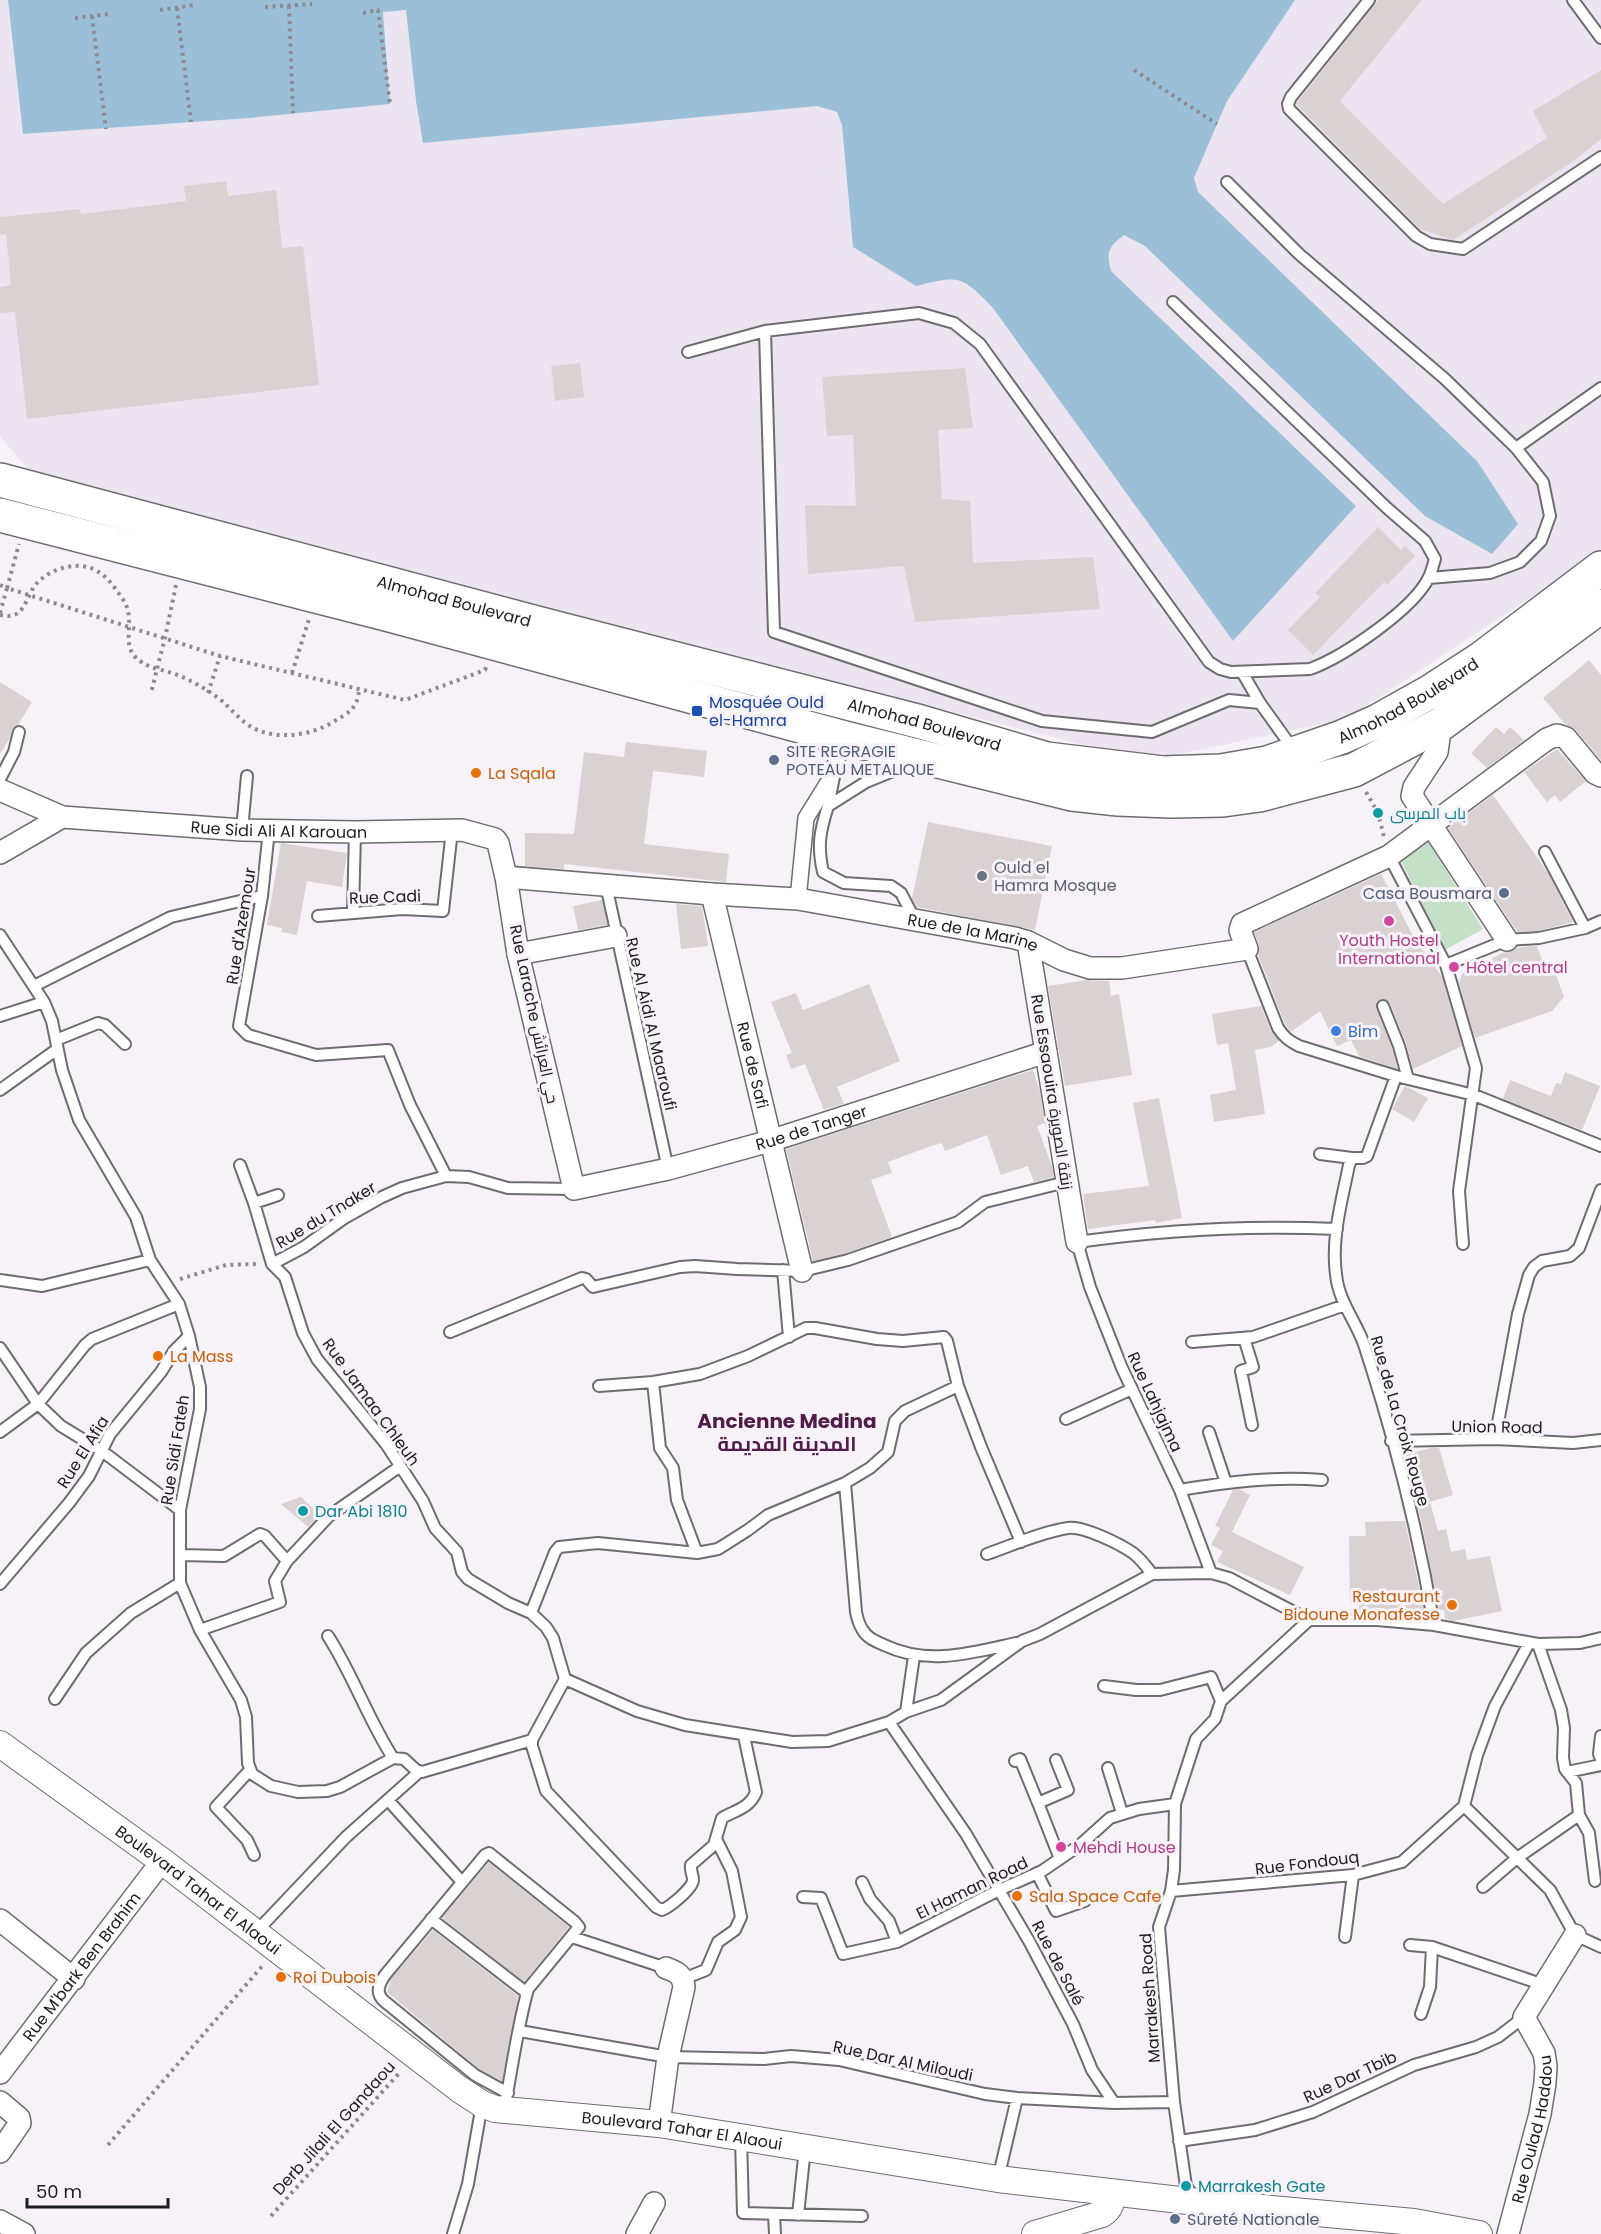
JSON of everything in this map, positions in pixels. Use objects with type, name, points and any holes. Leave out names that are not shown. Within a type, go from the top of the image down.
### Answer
[{"type":"main road","name":"Almohad Boulevard","points":[[0,480],[393,600],[631,648],[921,722],[1047,759],[1163,773],[1221,771],[1267,763],[1298,769],[1354,770],[1441,724],[1601,606]]},
{"type":"main road","name":"Almohad Boulevard","points":[[12,518],[317,596],[393,600],[496,643],[833,744],[936,759],[1072,794],[1118,800],[1223,800],[1259,795],[1342,737],[1378,721],[1428,693],[1482,657],[1601,568]]},
{"type":"street","points":[[1441,724],[1437,752],[1412,793],[1414,801],[1433,824],[1507,940]]},
{"type":"street","points":[[1247,949],[1240,930],[1241,926],[1389,855],[1547,739],[1557,735],[1566,738],[1595,773],[1601,776]]},
{"type":"street","points":[[798,899],[806,818],[829,781],[833,744]]},
{"type":"street","points":[[0,790],[62,817]]},
{"type":"street","points":[[0,853],[62,817]]},
{"type":"street","name":"Rue Sidi Ali Al Karouan","points":[[62,817],[242,830],[355,832],[462,830],[495,839]]},
{"type":"street","name":"Rue Larache حي العرائش","points":[[495,839],[507,877],[518,954],[574,1189]]},
{"type":"street","name":"Rue de la Marine","points":[[507,877],[798,899],[1028,942],[1064,960],[1090,968],[1122,968],[1247,949]]},
{"type":"street","name":"Rue de Safi","points":[[712,894],[770,1142],[792,1270]]},
{"type":"street","points":[[518,954],[616,936]]},
{"type":"street","name":"Rue Essaouira زنقة الصويرة","points":[[1028,942],[1077,1242]]},
{"type":"street","name":"Rue de Tanger","points":[[574,1189],[770,1142],[1046,1052]]},
{"type":"street","name":"Boulevard Tahar El Alaoui","points":[[0,1744],[162,1861],[415,2056],[498,2102],[658,2124],[998,2179],[1197,2202],[1414,2222],[1479,2234]]},
{"type":"street","name":"Rue M'bark Ben Brahim","points":[[0,2073],[162,1861]]},
{"type":"street","points":[[0,1920],[74,1979]]},
{"type":"street","points":[[1524,2017],[1575,1935]]},
{"type":"street","points":[[658,2124],[668,2057],[679,2016],[675,1973]]},
{"type":"street","name":"Rue Oulad Haddou","points":[[1508,2234],[1540,2114],[1545,2083],[1544,2053],[1524,2017]]},
{"type":"street","points":[[0,2102],[19,2118],[17,2129],[0,2152]]},
{"type":"street","points":[[1035,2234],[1102,2214],[1110,2207],[1110,2193]]},
{"type":"street","points":[[637,2234],[654,2203]]},
{"type":"street","points":[[0,2221],[24,2234]]},
{"type":"lane","points":[[1368,0],[1291,97],[1288,104],[1289,109],[1416,236],[1430,244],[1463,249],[1601,157]]},
{"type":"lane","points":[[1574,0],[1601,38]]},
{"type":"lane","points":[[1227,182],[1299,254],[1445,379],[1516,448],[1542,482],[1550,516],[1540,541],[1520,562],[1490,573],[1429,578]]},
{"type":"lane","points":[[688,352],[765,330],[919,313],[954,323],[980,344],[1209,662],[1220,669],[1242,672],[1310,669],[1321,665],[1368,637],[1412,599],[1429,578],[1434,559],[1425,542],[1173,302]]},
{"type":"lane","points":[[765,330],[774,632],[1042,721],[1152,732],[1229,700],[1260,703]]},
{"type":"lane","points":[[1516,448],[1601,388]]},
{"type":"lane","points":[[1242,672],[1298,769]]},
{"type":"lane","points":[[0,779],[14,752],[18,732]]},
{"type":"lane","points":[[833,744],[828,806],[820,831],[818,852],[823,872],[844,883],[891,886],[901,893],[915,920]]},
{"type":"lane","points":[[828,806],[866,782],[904,765],[936,759]]},
{"type":"lane","points":[[242,830],[248,776]]},
{"type":"lane","name":"Rue d'Azemour","points":[[269,830],[262,896],[239,1026],[248,1035],[305,1054],[388,1050],[410,1105],[446,1176]]},
{"type":"lane","name":"Rue Cadi","points":[[318,916],[402,909],[443,911],[452,830]]},
{"type":"lane","points":[[353,912],[355,832]]},
{"type":"lane","points":[[1545,852],[1585,928]]},
{"type":"lane","points":[[1389,855],[1446,965],[1476,1068],[1459,1191],[1463,1244]]},
{"type":"lane","name":"Rue Al Aidi Al Maaroufi","points":[[606,885],[668,1168]]},
{"type":"lane","points":[[34,986],[171,917],[262,896]]},
{"type":"lane","points":[[1446,965],[1507,940],[1539,938],[1585,928],[1601,921]]},
{"type":"lane","name":"Rue Sidi Fateh","points":[[0,935],[44,1002],[52,1021],[56,1045],[79,1120],[136,1217],[150,1260],[179,1304],[189,1336],[200,1387],[200,1409],[180,1510],[180,1583],[200,1629],[241,1700],[246,1717],[250,1770]]},
{"type":"lane","points":[[1247,949],[1283,1037],[1299,1046],[1402,1077],[1474,1095],[1601,1146]]},
{"type":"lane","points":[[0,1016],[44,1002]]},
{"type":"lane","points":[[1320,1154],[1352,1158],[1367,1156],[1402,1077],[1399,1046],[1383,1006]]},
{"type":"lane","points":[[0,1090],[56,1045],[98,1023],[105,1025],[125,1044]]},
{"type":"lane","name":"Rue de La Croix Rouge","points":[[1352,1158],[1337,1229],[1336,1276],[1345,1305],[1362,1337],[1401,1472],[1426,1573],[1434,1625]]},
{"type":"lane","name":"Rue Jamaa Chleuh","points":[[240,1165],[272,1264],[285,1277],[303,1333],[318,1359],[386,1444],[423,1501],[435,1528],[457,1552],[462,1572],[468,1579],[508,1603],[531,1613],[546,1627],[553,1638],[565,1679]]},
{"type":"lane","name":"Rue du Tnaker","points":[[272,1264],[304,1247],[343,1219],[382,1197],[402,1188],[446,1176],[469,1177],[508,1188],[574,1189]]},
{"type":"lane","points":[[450,1332],[582,1278],[586,1279],[592,1287],[680,1267],[792,1270],[848,1260],[958,1222],[985,1202],[1066,1182]]},
{"type":"lane","points":[[1496,1439],[1518,1314],[1530,1275],[1534,1267],[1542,1261],[1570,1256],[1579,1248],[1601,1190]]},
{"type":"lane","points":[[254,1203],[278,1196]]},
{"type":"lane","points":[[1077,1242],[1174,1230],[1283,1227],[1337,1229]]},
{"type":"lane","name":"Rue Lahjajma","points":[[1077,1242],[1090,1287],[1132,1389],[1180,1491],[1211,1573]]},
{"type":"lane","points":[[0,1280],[42,1286],[150,1260]]},
{"type":"lane","points":[[789,1337],[792,1270]]},
{"type":"lane","points":[[0,1432],[38,1404],[92,1339],[179,1304]]},
{"type":"lane","points":[[1192,1342],[1244,1338],[1270,1332],[1345,1305]]},
{"type":"lane","points":[[600,1386],[653,1382],[700,1374],[748,1356],[800,1330],[815,1328],[877,1339],[903,1341],[944,1337],[958,1386],[1021,1542]]},
{"type":"lane","name":"Rue El Afia","points":[[0,1584],[69,1503],[89,1476],[110,1434],[161,1372],[174,1351],[189,1336]]},
{"type":"lane","points":[[1244,1338],[1253,1367],[1241,1371],[1252,1425]]},
{"type":"lane","points":[[0,1348],[38,1404],[61,1426],[102,1451],[180,1510]]},
{"type":"lane","points":[[653,1382],[660,1448],[673,1468],[677,1500],[697,1553]]},
{"type":"lane","points":[[531,1613],[559,1547],[598,1543],[697,1553],[718,1549],[768,1515],[844,1483],[870,1468],[888,1452],[895,1421],[899,1416],[958,1386]]},
{"type":"lane","points":[[1066,1419],[1132,1389]]},
{"type":"lane","points":[[1209,1432],[1226,1483]]},
{"type":"lane","name":"Union Road","points":[[1391,1442],[1496,1439],[1573,1443],[1601,1440]]},
{"type":"lane","points":[[200,1629],[279,1603],[275,1581],[287,1562],[329,1516],[399,1467]]},
{"type":"lane","points":[[1180,1491],[1242,1480],[1322,1480]]},
{"type":"lane","points":[[844,1483],[856,1612],[861,1629],[868,1638],[914,1656],[933,1658],[962,1655],[1022,1641],[1041,1634],[1152,1574],[1211,1573],[1229,1578],[1309,1620],[1377,1620],[1434,1625],[1534,1643],[1580,1643],[1601,1638]]},
{"type":"lane","points":[[987,1554],[1074,1528],[1123,1547],[1142,1561],[1152,1574]]},
{"type":"lane","points":[[181,1555],[224,1556],[260,1534],[265,1536],[287,1562]]},
{"type":"lane","points":[[55,1699],[86,1653],[131,1613],[180,1583]]},
{"type":"lane","name":"Marrakesh Road","points":[[1197,2202],[1186,2186],[1179,2141],[1159,1927],[1171,1891],[1174,1870],[1175,1804],[1196,1739],[1215,1719],[1221,1701],[1309,1620]]},
{"type":"lane","points":[[328,1636],[347,1668],[377,1732],[393,1758]]},
{"type":"lane","points":[[744,1736],[756,1792],[751,1802],[745,1807],[722,1818],[712,1848],[690,1865],[693,1880],[687,1890],[666,1909],[659,1910],[546,1791],[534,1755],[532,1740],[565,1679],[637,1711],[686,1725],[792,1742],[828,1741],[889,1722],[906,1712],[941,1700],[1022,1641]]},
{"type":"lane","points":[[1534,1643],[1561,1710],[1564,1728],[1563,1758],[1566,1772],[1576,1783],[1579,1815],[1589,1833],[1595,1881]]},
{"type":"lane","points":[[1534,1643],[1495,1706],[1464,1806],[1550,1890],[1575,1935],[1601,1947]]},
{"type":"lane","points":[[906,1712],[914,1656]]},
{"type":"lane","points":[[1104,1686],[1160,1690],[1211,1677],[1221,1701]]},
{"type":"lane","name":"Rue de Salé","points":[[889,1722],[966,1834],[1029,1941],[1068,2014],[1092,2070],[1114,2103]]},
{"type":"lane","points":[[1601,1736],[1599,1754],[1601,1760]]},
{"type":"lane","points":[[256,1932],[346,1837],[419,1772],[532,1740]]},
{"type":"lane","points":[[254,1855],[242,1835],[216,1807],[250,1770],[261,1781],[271,1786],[298,1792],[327,1791],[340,1787],[393,1758],[404,1759],[419,1772]]},
{"type":"lane","points":[[1015,1761],[1020,1759],[1060,1859]]},
{"type":"lane","points":[[1038,1803],[1068,1790],[1056,1760]]},
{"type":"lane","points":[[1566,1772],[1601,1765]]},
{"type":"lane","points":[[1108,1768],[1122,1813]]},
{"type":"lane","points":[[388,1800],[462,1882]]},
{"type":"lane","name":"El Haman Road","points":[[803,1897],[821,1898],[843,1953],[897,1942],[1037,1873],[1060,1859],[1110,1818],[1122,1813],[1175,1804]]},
{"type":"lane","name":"Rue Fondouq","points":[[1171,1891],[1353,1875],[1402,1862],[1464,1806]]},
{"type":"lane","points":[[1483,1887],[1517,1858],[1579,1815]]},
{"type":"lane","points":[[572,1937],[675,1973],[706,1970],[718,1942],[735,1930],[741,1917],[732,1871],[716,1839]]},
{"type":"lane","points":[[453,2234],[468,2184],[498,2102],[520,2031],[527,1993],[534,1981],[579,1927],[491,1853],[485,1855],[431,1919],[382,1979],[378,1988],[379,1995],[475,2075],[498,2102]]},
{"type":"lane","points":[[1037,1873],[1056,1911],[1085,1901]]},
{"type":"lane","points":[[1345,1937],[1353,1875]]},
{"type":"lane","points":[[862,1882],[870,1899],[889,1921],[897,1942]]},
{"type":"lane","points":[[431,1919],[527,1993]]},
{"type":"lane","points":[[1410,1945],[1432,1947],[1544,1985]]},
{"type":"lane","points":[[1420,2014],[1430,1987],[1432,1947]]},
{"type":"lane","name":"Rue Dar Tbib","points":[[1179,2141],[1255,2130],[1313,2112],[1414,2064],[1476,2047],[1498,2037],[1524,2017]]},
{"type":"lane","name":"Rue Dar Al Miloudi","points":[[520,2031],[668,2057],[790,2056],[839,2060],[985,2094],[1017,2098],[1114,2103],[1174,2102]]},
{"type":"lane","points":[[998,2179],[1017,2098]]},
{"type":"lane","points":[[741,2138],[743,2213],[862,2216]]},
{"type":"lane","points":[[798,2215],[805,2148]]},
{"type":"lane","points":[[774,2214],[775,2234]]},
{"type":"path","points":[[265,7],[312,4]]},
{"type":"path","points":[[160,10],[195,5]]},
{"type":"path","points":[[289,6],[293,113]]},
{"type":"path","points":[[177,8],[191,122]]},
{"type":"path","points":[[363,13],[378,10],[390,104]]},
{"type":"path","points":[[75,18],[109,14]]},
{"type":"path","points":[[92,16],[106,129]]},
{"type":"path","points":[[1134,70],[1217,124]]},
{"type":"path","points":[[12,518],[7,588],[0,614],[9,616],[17,614],[38,582],[54,571],[82,566],[96,570],[110,581],[124,602],[129,627],[129,645],[134,657],[142,664],[191,680],[254,728],[292,736],[327,726],[348,713],[358,702],[359,689]]},
{"type":"path","points":[[151,693],[180,562]]},
{"type":"path","points":[[0,585],[220,656],[405,700],[485,670],[496,643]]},
{"type":"path","points":[[292,673],[317,596]]},
{"type":"path","points":[[208,693],[220,656]]},
{"type":"path","points":[[1354,770],[1377,813],[1389,855]]},
{"type":"path","name":"Rue du Tnaker","points":[[165,1286],[226,1265],[272,1264]]},
{"type":"path","points":[[108,2145],[277,1949]]},
{"type":"path","name":"Derb Jilali El Gandaou","points":[[271,2216],[415,2056]]},
{"type":"shaded area","points":[[0,0],[8,0],[23,134],[250,118],[390,104],[383,11],[406,10],[416,101],[817,106],[837,112],[916,286],[946,278],[959,279],[971,285],[993,308],[1356,505],[1111,271],[1107,257],[1113,243],[1194,178],[1227,101],[1295,0],[1601,0],[1601,551],[1346,719],[1146,761],[36,478],[0,436]]},
{"type":"green space","points":[[1424,835],[1483,929],[1445,950],[1397,853]]},
{"type":"water","points":[[8,0],[1295,0],[1227,101],[1194,178],[1198,192],[1477,461],[1518,524],[1492,554],[1425,516],[1145,246],[1124,235],[1110,250],[1111,271],[1356,506],[1233,641],[993,308],[966,284],[951,279],[916,286],[853,247],[842,125],[837,112],[817,106],[423,143],[406,10],[383,12],[390,104],[250,118],[23,134]]},
{"type":"building","points":[[1378,0],[1422,0],[1340,101],[1443,204],[1547,138],[1533,111],[1601,70],[1601,139],[1572,162],[1453,240],[1420,229],[1296,104]]},
{"type":"building","points":[[226,181],[228,196],[276,190],[282,248],[303,246],[319,385],[27,419],[15,312],[0,313],[0,287],[11,285],[6,234],[0,235],[0,217],[80,209],[81,214],[186,201],[184,186]]},
{"type":"building","points":[[580,363],[584,397],[555,401],[551,366]]},
{"type":"building","points":[[965,368],[973,428],[938,430],[942,499],[970,501],[973,563],[1093,557],[1100,609],[915,622],[904,566],[808,574],[805,505],[856,506],[853,435],[827,436],[822,377]]},
{"type":"building","points":[[1378,527],[1401,550],[1405,546],[1415,556],[1387,585],[1384,582],[1313,655],[1288,630],[1320,597],[1315,593]]},
{"type":"building","points":[[1589,660],[1601,675],[1601,760],[1576,730],[1565,724],[1543,698]]},
{"type":"building","points":[[0,682],[32,702],[18,725],[13,727],[10,738],[0,754]]},
{"type":"building","points":[[1496,727],[1504,734],[1510,727],[1524,740],[1487,768],[1471,753]]},
{"type":"building","points":[[626,742],[707,751],[704,777],[653,771],[644,844],[729,854],[726,882],[564,864],[564,869],[525,866],[525,833],[574,834],[584,752],[624,757]]},
{"type":"building","points":[[1557,749],[1586,781],[1560,802],[1555,795],[1547,802],[1524,772]]},
{"type":"building","points":[[1493,795],[1548,873],[1573,922],[1538,931],[1517,932],[1448,828]]},
{"type":"building","name":"Ould el Hamra Mosque","points":[[928,822],[1052,846],[1035,930],[917,907],[912,899]]},
{"type":"building","points":[[281,843],[347,853],[342,887],[307,881],[297,935],[282,932],[282,928],[267,925]]},
{"type":"building","points":[[1381,874],[1414,938],[1442,977],[1462,1046],[1413,1069],[1406,1043],[1390,1003],[1385,999],[1378,1001],[1376,1008],[1392,1048],[1397,1069],[1359,1056],[1351,1040],[1337,1046],[1320,1011],[1291,1032],[1285,1024],[1258,955],[1259,945],[1254,932]]},
{"type":"building","points":[[602,900],[607,925],[578,930],[573,906]]},
{"type":"building","points":[[676,904],[702,906],[708,946],[681,949]]},
{"type":"building","points":[[1537,946],[1548,976],[1556,975],[1564,997],[1552,1011],[1475,1038],[1459,983],[1462,974],[1500,954],[1522,947]]},
{"type":"building","points":[[1086,980],[1109,981],[1111,996],[1119,994],[1132,1075],[1065,1086],[1048,986]]},
{"type":"building","points":[[869,984],[900,1061],[837,1087],[844,1104],[824,1110],[805,1064],[791,1069],[786,1055],[792,1053],[771,1002],[796,993],[803,1010]]},
{"type":"building","points":[[1261,1006],[1271,1031],[1279,1041],[1271,1047],[1255,1050],[1265,1114],[1214,1122],[1210,1095],[1236,1090],[1228,1043],[1217,1045],[1212,1014]]},
{"type":"building","points":[[1033,1070],[1040,1092],[1045,1123],[1037,1126],[1054,1177],[1034,1182],[1028,1166],[1001,1175],[987,1135],[945,1151],[942,1143],[931,1146],[888,1162],[892,1173],[871,1180],[892,1237],[846,1253],[813,1261],[786,1149]]},
{"type":"building","points":[[1565,1072],[1600,1086],[1582,1130],[1503,1099],[1510,1080],[1551,1096],[1556,1083],[1561,1084]]},
{"type":"building","points":[[1405,1086],[1428,1098],[1414,1122],[1392,1109]]},
{"type":"building","points":[[1159,1098],[1182,1218],[1156,1223],[1155,1220],[1088,1229],[1083,1194],[1149,1186],[1133,1103]]},
{"type":"building","points":[[1430,1448],[1439,1448],[1453,1495],[1430,1502],[1438,1531],[1446,1529],[1451,1552],[1465,1549],[1467,1560],[1490,1556],[1502,1611],[1453,1621],[1445,1619],[1444,1610],[1439,1610],[1422,1524],[1405,1455]]},
{"type":"building","points":[[1239,1489],[1250,1495],[1232,1532],[1304,1567],[1290,1595],[1217,1562],[1223,1551],[1211,1545],[1220,1528],[1215,1526],[1233,1490]]},
{"type":"building","name":"Dar Abi 1810","points":[[301,1497],[320,1515],[308,1527],[281,1504]]},
{"type":"building","points":[[1405,1521],[1424,1610],[1359,1611],[1359,1603],[1350,1603],[1349,1536],[1366,1536],[1365,1522]]},
{"type":"building","points":[[489,1862],[569,1927],[524,1982],[442,1918]]},
{"type":"building","points":[[433,1930],[518,1996],[502,2081],[479,2069],[387,1992],[391,1979]]},
{"type":"place","name":"Mosquée Ould el-Hamra","points":[[697,711]]},
{"type":"place","name":"SITE REGRAGIE POTEAU METALIQUE","points":[[774,760]]},
{"type":"place","name":"La Sqala","points":[[476,773]]},
{"type":"place","name":"باب المرسى","points":[[1378,813]]},
{"type":"place","name":"Ould el Hamra Mosque","points":[[982,876]]},
{"type":"place","name":"Casa Bousmara","points":[[1504,893]]},
{"type":"place","name":"Youth Hostel International","points":[[1389,921]]},
{"type":"place","name":"Hôtel central","points":[[1454,967]]},
{"type":"place","name":"Bim","points":[[1336,1031]]},
{"type":"place","name":"La Mass","points":[[158,1356]]},
{"type":"place","name":"Dar Abi 1810","points":[[303,1511]]},
{"type":"place","name":"Restaurant Bidoune Monafesse","points":[[1452,1605]]},
{"type":"place","name":"Mehdi House","points":[[1061,1847]]},
{"type":"place","name":"Sala Space Cafe","points":[[1017,1896]]},
{"type":"place","name":"Roi Dubois","points":[[281,1977]]},
{"type":"place","name":"Marrakesh Gate","points":[[1186,2186]]},
{"type":"place","name":"Sûreté Nationale","points":[[1175,2219]]},
{"type":"district","name":"Ancienne Medina المدينة القديمة","points":[[787,1432]]}]
